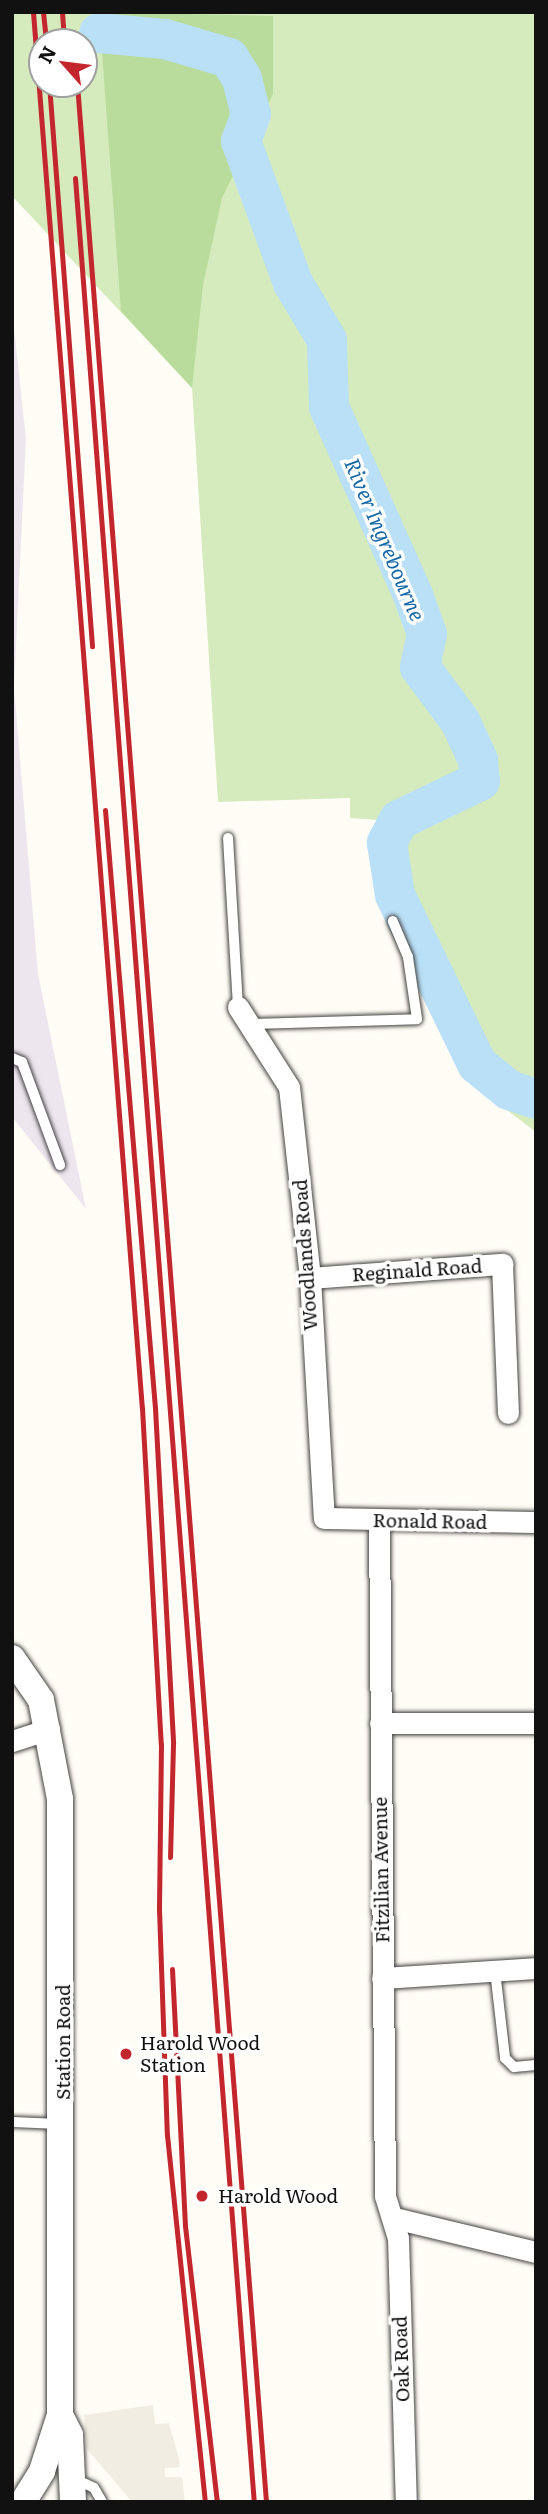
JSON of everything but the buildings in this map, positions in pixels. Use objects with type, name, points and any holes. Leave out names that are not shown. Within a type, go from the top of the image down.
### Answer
[{"type":"street","name":"Woodlands Road","points":[[237,1007],[253,1024],[289,1087],[310,1278],[324,1518]]},
{"type":"street","name":"Reginald Road","points":[[310,1278],[502,1264],[508,1413]]},
{"type":"street","name":"Ronald Road","points":[[324,1518],[536,1522]]},
{"type":"street","name":"Fitzilian Avenue","points":[[379,1521],[385,2196],[394,2218]]},
{"type":"street","name":"Station Road","points":[[20,1666],[49,1729],[63,1873],[60,2415],[42,2471],[23,2502]]},
{"type":"street","points":[[380,1723],[536,1723]]},
{"type":"street","points":[[12,1741],[49,1729]]},
{"type":"street","points":[[382,1978],[536,1968]]},
{"type":"street","points":[[394,2218],[536,2252]]},
{"type":"street","name":"Oak Road","points":[[394,2218],[406,2502]]},
{"type":"street","name":"Station Road","points":[[60,2415],[70,2435],[72,2489]]},
{"type":"street","points":[[42,2471],[72,2489]]},
{"type":"lane","points":[[228,838],[237,1007]]},
{"type":"lane","points":[[253,1024],[417,1019],[408,957],[393,921]]},
{"type":"lane","points":[[12,1058],[22,1062],[60,1165]]},
{"type":"lane","points":[[495,1971],[505,2057],[514,2067],[536,2065]]},
{"type":"lane","points":[[12,2122],[63,2124]]},
{"type":"lane","points":[[72,2489],[94,2488],[102,2502]]},
{"type":"shaded area","points":[[12,309],[26,439],[14,687],[38,974],[86,1209],[12,1117]]},
{"type":"shaded area","points":[[153,2405],[155,2424],[169,2423],[179,2459],[180,2467],[165,2468],[165,2477],[182,2477],[185,2502],[132,2502],[87,2449],[84,2415]]},
{"type":"green space","points":[[12,12],[536,12],[536,1132],[461,1076],[384,886],[376,848],[379,820],[350,818],[350,798],[218,802],[192,388],[12,196]]},
{"type":"green space","points":[[99,12],[273,16],[273,94],[222,198],[203,285],[192,388],[121,311]]},
{"type":"waterway","name":"River Ingrebourne","points":[[99,33],[165,39],[229,58],[242,79],[251,114],[241,141],[293,283],[327,340],[329,407],[413,595],[427,634],[420,667],[460,721],[478,760],[480,781],[399,820],[387,843],[395,895],[477,1064],[509,1090],[536,1099]]},
{"type":"railway","points":[[33,12],[142,1408],[161,1744],[159,1909],[167,2135],[205,2502]]},
{"type":"railway","points":[[43,12],[45,28]]},
{"type":"railway","points":[[62,12],[63,28]]},
{"type":"railway","points":[[50,98],[92,646]]},
{"type":"railway","points":[[78,98],[266,2502]]},
{"type":"railway","points":[[75,178],[254,2502]]},
{"type":"railway","points":[[105,810],[155,1408],[173,1744],[170,1857]]},
{"type":"railway","points":[[172,1969],[185,2226],[217,2502]]},
{"type":"place","name":"Harold Wood Station","points":[[126,2054]]},
{"type":"place","name":"Harold Wood","points":[[202,2196]]}]
